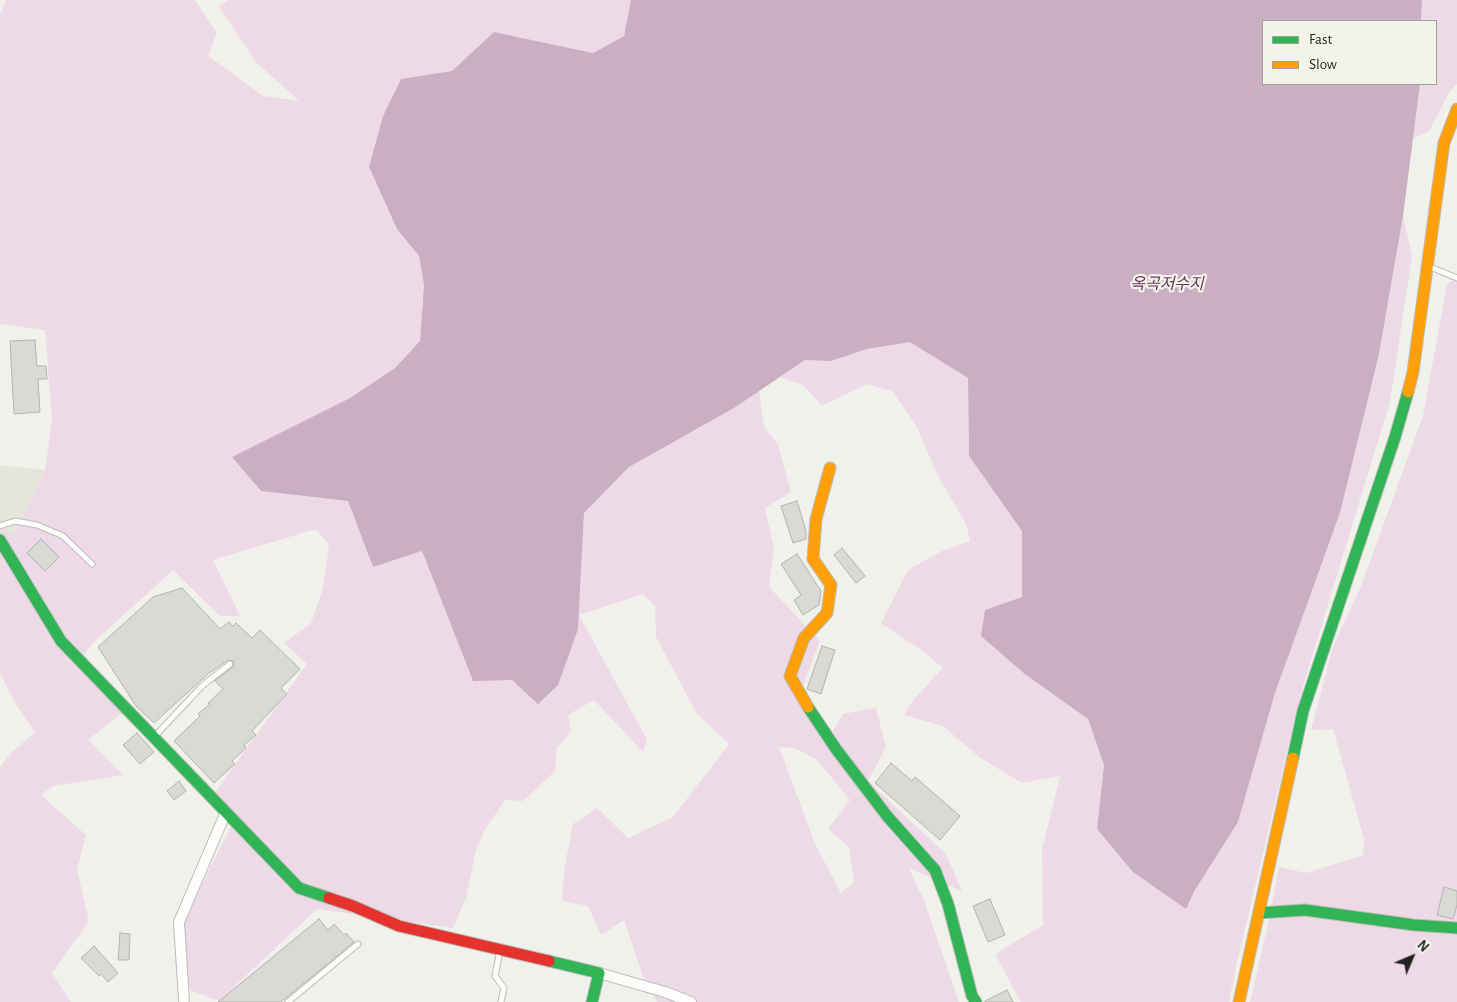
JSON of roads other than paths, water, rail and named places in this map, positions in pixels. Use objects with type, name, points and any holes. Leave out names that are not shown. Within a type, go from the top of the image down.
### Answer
[{"type":"street","points":[[1239,1002],[1303,711],[1395,437],[1414,372],[1444,143],[1457,109]]},
{"type":"street","points":[[830,468],[816,519],[813,559],[831,585],[827,613],[804,638],[790,676],[814,718],[836,749],[887,816],[935,870],[948,904],[972,996],[976,1002]]},
{"type":"street","points":[[0,540],[61,641],[299,888],[353,906],[400,926],[599,973],[665,992],[691,1002]]},
{"type":"street","points":[[184,1001],[179,922],[226,812]]},
{"type":"street","points":[[1259,913],[1305,910],[1414,925],[1457,928]]},
{"type":"street","points":[[592,1002],[599,973]]},
{"type":"lane","points":[[1428,266],[1457,278]]},
{"type":"lane","points":[[0,526],[15,521],[37,525],[63,536],[92,564]]},
{"type":"lane","points":[[154,738],[202,686],[230,664]]},
{"type":"lane","points":[[288,1002],[358,944]]},
{"type":"lane","points":[[500,950],[495,976],[504,988],[501,1002]]},
{"type":"water","name":"옥곡저수지","points":[[631,0],[1422,0],[1421,20],[1262,20],[1262,85],[1420,85],[1403,216],[1379,354],[1340,513],[1275,693],[1238,822],[1195,890],[1186,909],[1133,872],[1097,829],[1104,765],[1088,719],[1026,675],[981,636],[985,610],[1022,597],[1022,531],[969,456],[968,378],[910,342],[867,349],[831,361],[805,360],[734,408],[629,467],[584,513],[578,629],[558,685],[538,704],[512,680],[473,681],[422,551],[373,567],[348,501],[261,491],[232,457],[350,398],[395,368],[420,341],[424,285],[419,256],[397,229],[369,167],[383,116],[401,79],[452,71],[494,32],[593,53],[624,36]]}]
